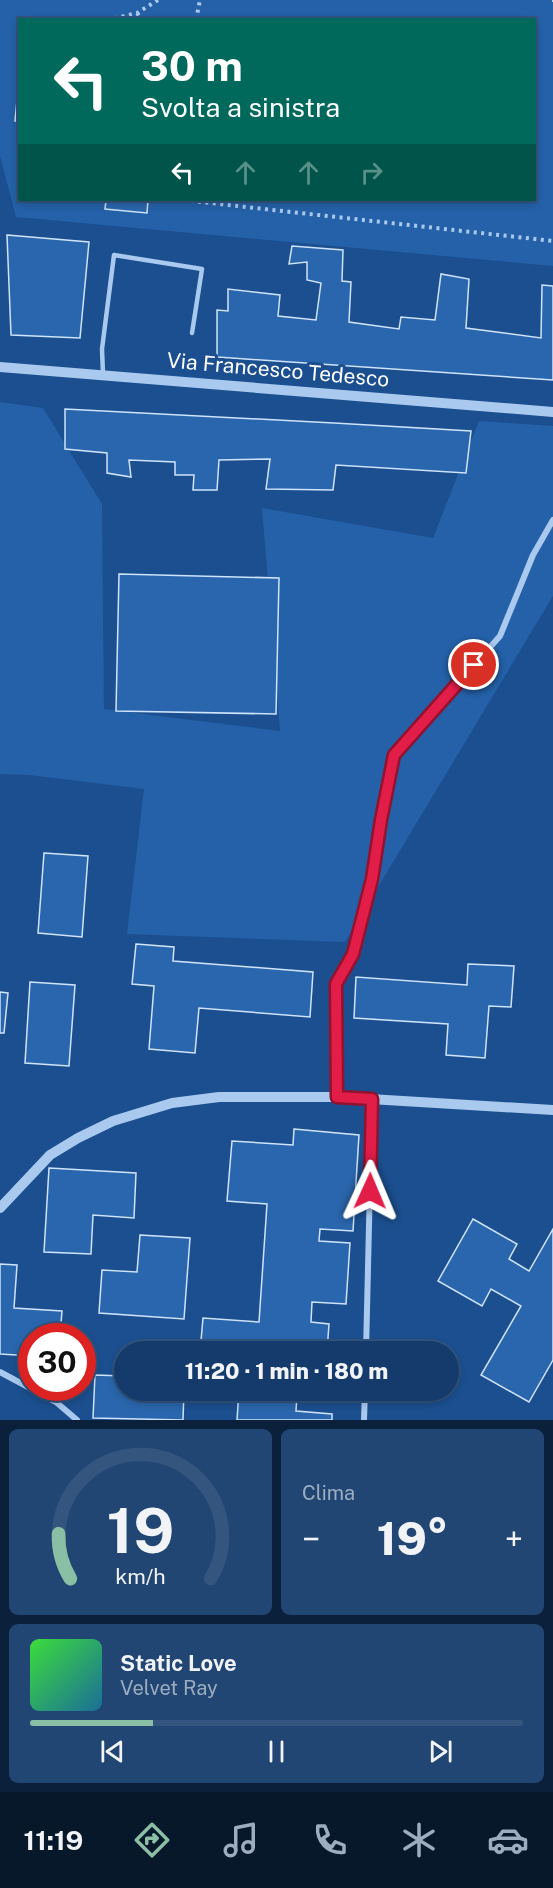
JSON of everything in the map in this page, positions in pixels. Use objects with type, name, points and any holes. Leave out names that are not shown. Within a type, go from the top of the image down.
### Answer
[{"type":"street","name":"Via Francesco Tedesco","points":[[0,367],[553,412]]},
{"type":"street","points":[[337,1097],[336,984],[353,954],[372,879],[394,755],[500,636],[533,555],[553,520]]},
{"type":"street","points":[[0,1208],[50,1155],[78,1138],[113,1122],[172,1102],[219,1097],[337,1097],[553,1110]]},
{"type":"street","points":[[366,1341],[372,1099]]},
{"type":"street","points":[[0,1372],[56,1402],[77,1420]]},
{"type":"street","points":[[364,1420],[365,1401]]},
{"type":"lane","points":[[103,374],[102,349],[114,255],[202,269],[192,333]]},
{"type":"path","points":[[116,18],[137,13],[158,0]]},
{"type":"path","points":[[196,18],[200,0]]},
{"type":"path","points":[[137,13],[141,18]]},
{"type":"path","points":[[192,201],[553,241]]},
{"type":"shaded area","points":[[0,0],[553,0],[553,266],[16,217],[0,156]]},
{"type":"shaded area","points":[[0,402],[43,408],[102,504],[104,709],[280,731],[262,508],[433,538],[479,421],[553,426],[553,596],[345,942],[127,934],[144,789],[29,775],[0,774]]},
{"type":"building","points":[[18,90],[18,122],[15,121]]},
{"type":"building","points":[[106,201],[148,201],[147,213],[105,209]]},
{"type":"building","points":[[7,235],[89,242],[80,338],[11,335]]},
{"type":"building","points":[[292,246],[343,250],[342,281],[351,282],[349,322],[399,329],[401,317],[435,320],[441,274],[469,279],[466,328],[541,338],[542,285],[553,286],[553,380],[217,357],[217,310],[228,311],[228,289],[280,295],[278,316],[316,320],[321,283],[307,280],[307,262],[289,264]]},
{"type":"building","points":[[65,409],[471,431],[466,473],[336,465],[333,490],[266,489],[270,459],[219,460],[217,490],[193,490],[194,475],[175,475],[175,462],[129,460],[131,477],[107,473],[107,453],[65,449]]},
{"type":"building","points":[[119,574],[279,578],[276,714],[116,711]]},
{"type":"building","points":[[44,853],[88,856],[82,937],[38,933]]},
{"type":"building","points":[[136,944],[174,947],[173,961],[313,972],[310,1017],[199,1008],[195,1053],[149,1049],[154,986],[132,984]]},
{"type":"building","points":[[468,964],[514,966],[511,1007],[489,1006],[485,1058],[446,1055],[448,1024],[354,1018],[356,977],[467,985]]},
{"type":"building","points":[[30,982],[75,985],[69,1066],[25,1063]]},
{"type":"building","points":[[0,992],[8,993],[4,1033],[0,1033]]},
{"type":"building","points":[[294,1129],[359,1135],[353,1231],[320,1229],[319,1241],[350,1243],[346,1304],[312,1302],[311,1322],[329,1324],[328,1341],[201,1341],[203,1318],[259,1322],[267,1204],[227,1201],[232,1141],[293,1145]]},
{"type":"building","points":[[49,1168],[136,1173],[134,1218],[93,1215],[91,1254],[44,1252]]},
{"type":"building","points":[[473,1219],[517,1244],[509,1259],[529,1271],[553,1229],[553,1360],[529,1402],[481,1375],[521,1306],[491,1289],[482,1306],[438,1281]]},
{"type":"building","points":[[140,1235],[190,1238],[184,1319],[99,1313],[102,1270],[137,1272]]},
{"type":"building","points":[[0,1264],[17,1265],[14,1308],[62,1311],[61,1323],[18,1323],[18,1355],[0,1354]]},
{"type":"building","points":[[96,1375],[114,1376],[114,1401],[184,1401],[183,1420],[93,1418],[94,1401],[96,1401]]},
{"type":"building","points":[[238,1401],[297,1401],[296,1411],[332,1414],[332,1420],[237,1420]]},
{"type":"route","points":[[370,1191],[372,1099],[337,1097],[336,984],[353,954],[372,879],[394,755],[474,665]]}]
